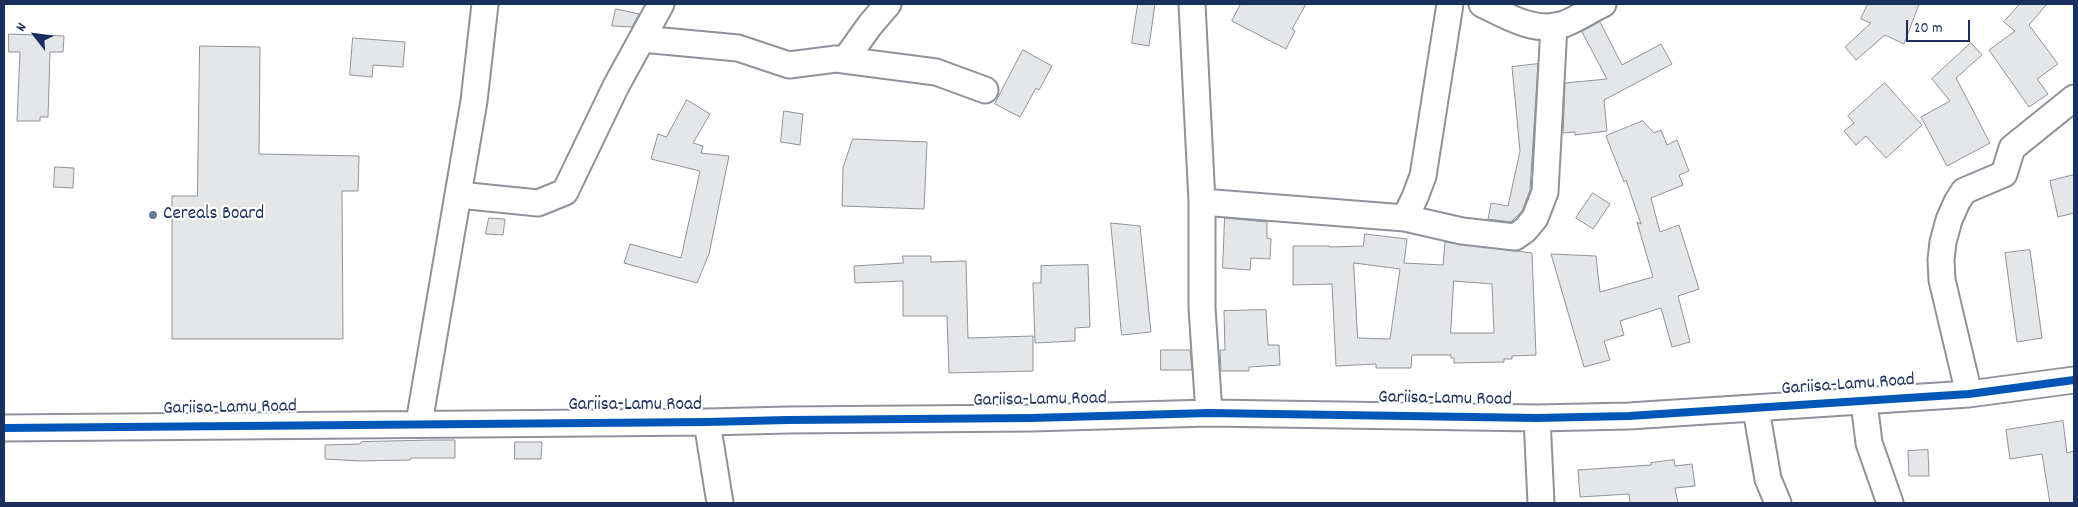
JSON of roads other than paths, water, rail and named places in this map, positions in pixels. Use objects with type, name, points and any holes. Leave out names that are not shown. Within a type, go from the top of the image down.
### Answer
[{"type":"street","points":[[419,424],[474,101],[485,4]]},
{"type":"street","points":[[459,195],[538,203],[565,192],[616,86],[661,4]]},
{"type":"street","points":[[845,60],[888,4]]},
{"type":"street","points":[[1192,4],[1202,202],[1202,308],[1209,413]]},
{"type":"street","points":[[1405,218],[1423,176],[1450,4]]},
{"type":"street","points":[[1482,4],[1510,18],[1538,27],[1565,24],[1603,4]]},
{"type":"street","points":[[1202,202],[1405,218],[1462,231],[1515,237],[1525,230],[1535,218],[1546,192],[1554,26]]},
{"type":"street","points":[[642,38],[738,48],[789,65],[836,59],[936,72],[985,90]]},
{"type":"street","points":[[1970,394],[1942,280],[1942,251],[1949,220],[1964,191],[2004,174],[2012,148],[2074,98]]},
{"type":"street","name":"Gariisa-Lamu Road","points":[[4,428],[1031,418],[1209,413],[1537,418],[1629,416],[1970,394],[2074,380]]},
{"type":"street","points":[[1864,402],[1869,443],[1890,503]]},
{"type":"street","points":[[1756,409],[1768,479],[1778,503]]},
{"type":"street","points":[[1537,418],[1541,503]]},
{"type":"street","points":[[707,422],[720,503]]},
{"type":"place","name":"Cereals Board","points":[[153,215]]}]
